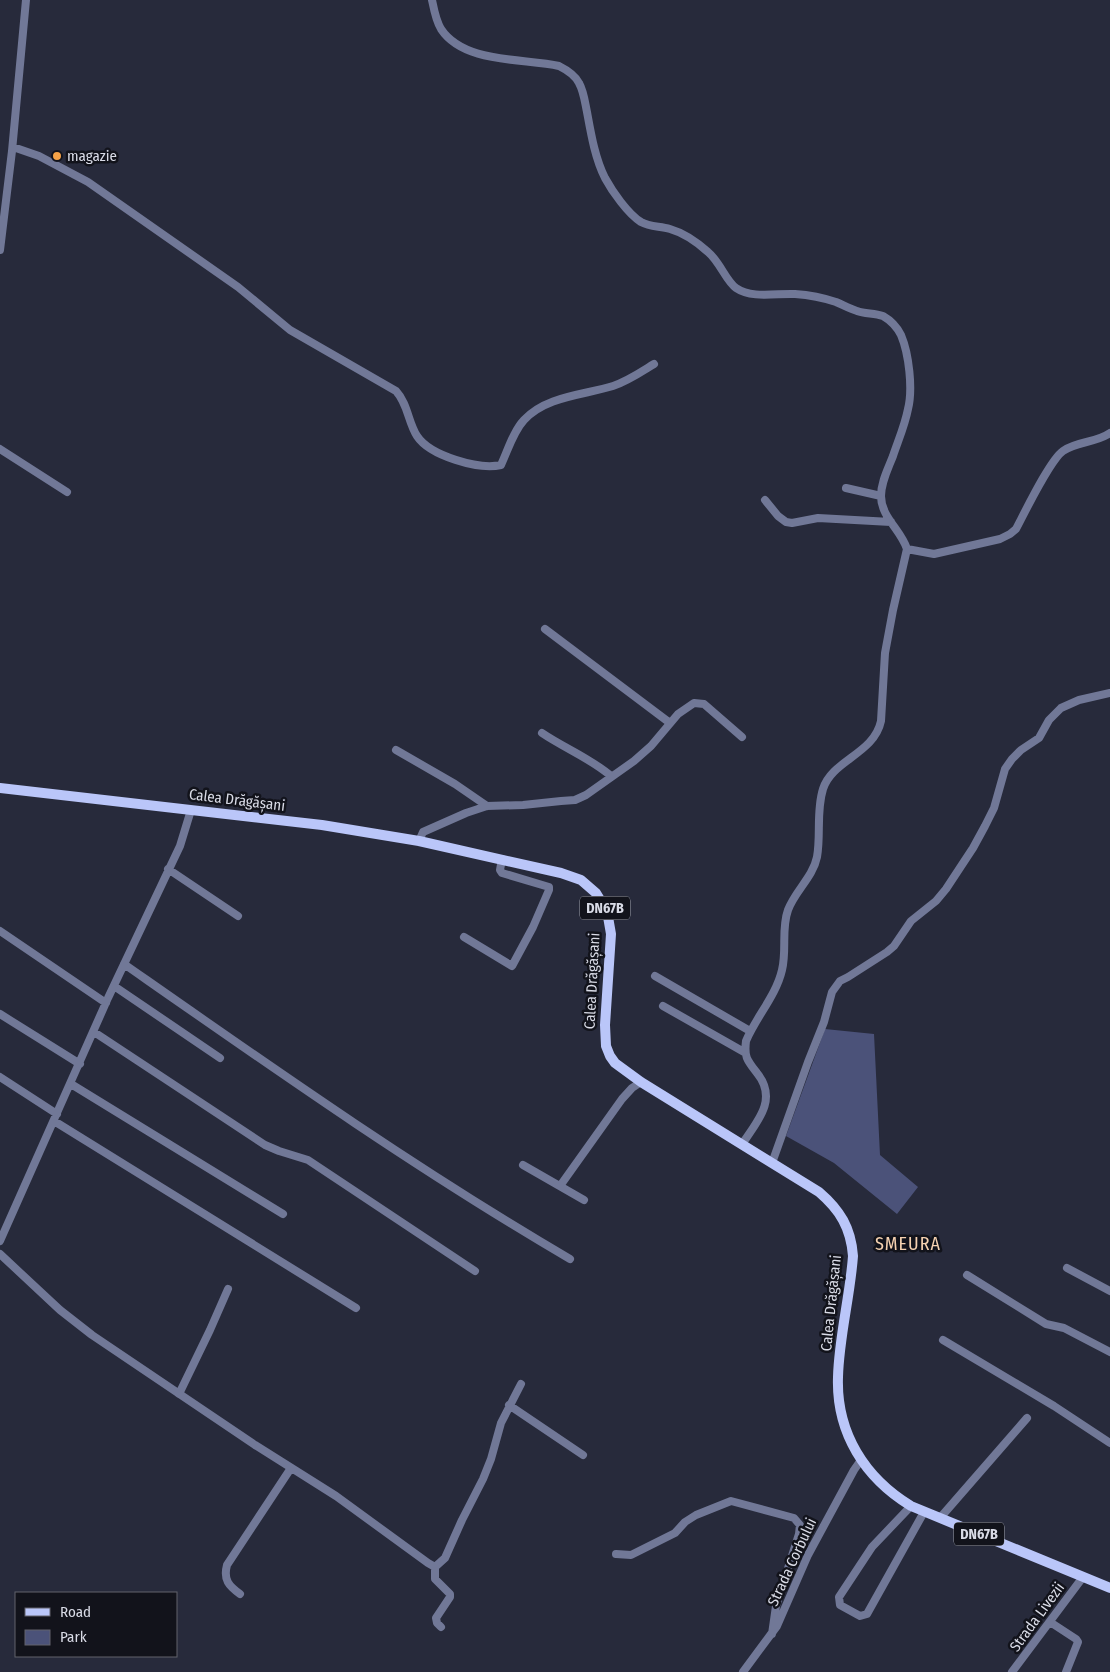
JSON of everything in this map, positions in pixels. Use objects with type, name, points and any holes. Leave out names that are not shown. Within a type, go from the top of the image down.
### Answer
[{"type":"main road","name":"Calea Drăgășani","points":[[0,788],[322,825],[419,840],[561,873],[581,880],[596,893],[607,911],[611,934],[605,1025],[606,1046],[615,1063],[641,1082],[819,1192],[830,1202],[844,1220],[850,1237],[853,1256],[838,1378],[840,1406],[849,1435],[861,1460]]},
{"type":"main road","name":"DN67B","points":[[861,1460],[881,1484],[911,1506],[1110,1588]]},
{"type":"street","points":[[0,250],[13,147],[26,0]]},
{"type":"street","points":[[432,0],[442,30],[460,46],[484,56],[559,66],[576,77],[605,176],[624,205],[639,221],[670,229],[687,237],[716,260],[736,288],[746,292],[797,294],[824,299],[854,310],[883,316],[897,328],[901,336],[909,367],[909,408],[885,478],[881,496],[882,506],[907,549],[885,653],[879,729],[869,743],[829,777],[823,788],[820,804],[817,857],[814,866],[793,898],[786,917],[784,956],[778,982],[746,1041],[744,1052],[747,1061],[763,1082],[766,1102],[742,1144]]},
{"type":"street","points":[[13,147],[39,156],[88,182],[248,294],[290,330],[396,391],[403,401],[418,438],[436,452],[457,460],[491,467],[501,465],[517,431],[524,420],[534,411],[554,402],[613,386],[637,375],[654,364]]},
{"type":"street","points":[[0,170],[10,172]]},
{"type":"street","points":[[907,549],[934,554],[1000,539],[1010,534],[1016,528],[1056,457],[1069,447],[1104,437],[1110,433]]},
{"type":"street","points":[[0,448],[67,492]]},
{"type":"street","points":[[846,488],[881,496]]},
{"type":"street","points":[[765,500],[778,516],[786,522],[792,523],[818,518],[891,522]]},
{"type":"street","points":[[545,629],[670,723]]},
{"type":"street","points":[[772,1162],[824,1022],[832,992],[840,981],[894,946],[911,920],[936,901],[946,889],[973,848],[988,820],[994,808],[1005,769],[1012,759],[1039,738],[1043,728],[1061,708],[1080,700],[1110,692]]},
{"type":"street","points":[[419,840],[423,832],[487,806],[575,800],[594,790],[634,760],[651,746],[678,714],[694,704],[704,704],[742,737]]},
{"type":"street","points":[[542,733],[561,746],[599,766],[611,776]]},
{"type":"street","points":[[396,750],[455,784],[487,806]]},
{"type":"street","points":[[0,1241],[106,1003],[180,846],[191,810]]},
{"type":"street","points":[[464,937],[512,966],[533,927],[549,887],[502,873],[500,870],[502,859]]},
{"type":"street","points":[[168,869],[238,916]]},
{"type":"street","points":[[0,931],[106,1003]]},
{"type":"street","points":[[124,964],[304,1088],[499,1218],[570,1259]]},
{"type":"street","points":[[655,976],[750,1031]]},
{"type":"street","points":[[114,986],[220,1058]]},
{"type":"street","points":[[663,1006],[744,1052]]},
{"type":"street","points":[[0,1014],[80,1064]]},
{"type":"street","points":[[94,1032],[265,1145],[308,1160],[476,1271]]},
{"type":"street","points":[[0,1078],[56,1117],[356,1308]]},
{"type":"street","points":[[560,1186],[622,1099],[641,1082]]},
{"type":"street","points":[[71,1084],[283,1214]]},
{"type":"street","points":[[523,1165],[584,1200]]},
{"type":"street","points":[[0,1254],[60,1310],[100,1340],[336,1496],[428,1564],[435,1567]]},
{"type":"street","points":[[1067,1268],[1110,1290]]},
{"type":"street","points":[[967,1275],[1046,1324],[1064,1328],[1110,1352]]},
{"type":"street","points":[[179,1394],[228,1289]]},
{"type":"street","points":[[943,1340],[1054,1406],[1110,1443]]},
{"type":"street","points":[[441,1627],[437,1623],[436,1618],[450,1597],[450,1594],[435,1579],[435,1567],[445,1558],[483,1479],[491,1459],[498,1431],[509,1405],[521,1384]]},
{"type":"street","points":[[509,1405],[583,1455]]},
{"type":"street","points":[[940,1518],[1026,1418]]},
{"type":"street","name":"Strada Corbului","points":[[743,1672],[772,1634],[784,1614],[814,1542],[861,1460]]},
{"type":"street","points":[[240,1594],[228,1584],[226,1579],[228,1566],[291,1468]]},
{"type":"street","points":[[616,1554],[631,1555],[647,1548],[675,1533],[685,1522],[696,1515],[731,1501],[794,1518],[800,1525],[799,1534],[776,1606],[772,1634]]},
{"type":"street","points":[[911,1506],[872,1547],[838,1597],[840,1605],[860,1616],[867,1614],[924,1512]]},
{"type":"street","name":"Strada Livezii","points":[[1012,1672],[1083,1577]]},
{"type":"street","points":[[1050,1622],[1078,1642],[1066,1672]]},
{"type":"green space","points":[[825,1029],[874,1034],[880,1155],[918,1187],[897,1214],[834,1163],[786,1136]]},
{"type":"place","name":"magazie","points":[[57,156]]},
{"type":"district","name":"SMEURA","points":[[908,1244]]}]
